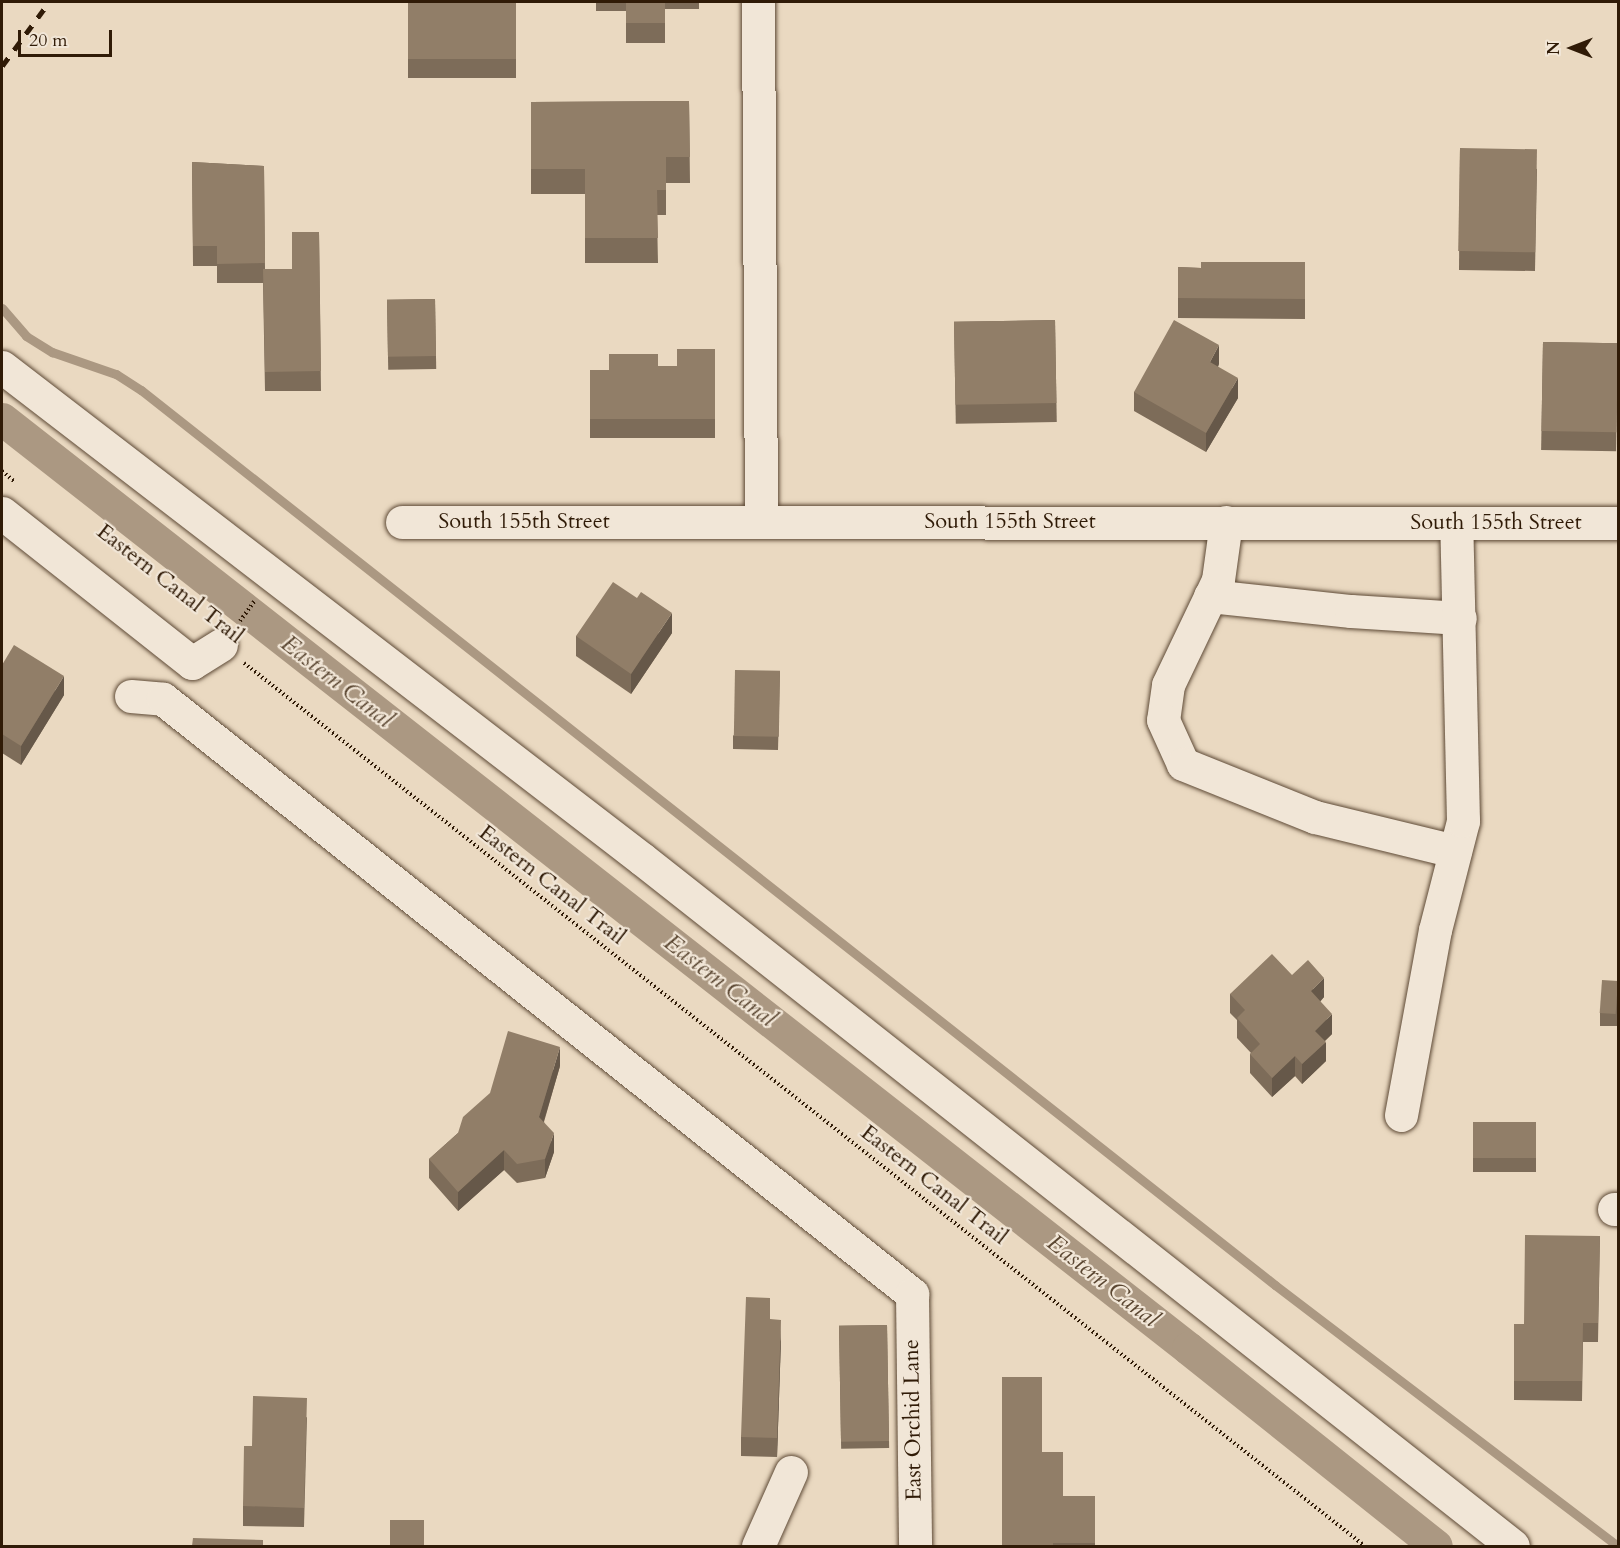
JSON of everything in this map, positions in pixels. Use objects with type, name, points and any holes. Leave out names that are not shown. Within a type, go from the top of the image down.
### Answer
[{"type":"street","points":[[758,2],[761,522]]},
{"type":"street","points":[[2,367],[642,859],[1513,1546]]},
{"type":"street","points":[[2,513],[192,663],[221,645]]},
{"type":"street","name":"South 155th Street","points":[[402,522],[1618,523]]},
{"type":"street","points":[[1226,522],[1218,580],[1168,685],[1163,720],[1183,764],[1315,817],[1455,851]]},
{"type":"street","points":[[1401,1114],[1435,930],[1463,821],[1456,523]]},
{"type":"street","points":[[1210,596],[1351,611],[1460,618]]},
{"type":"street","name":"East Orchid Lane","points":[[131,696],[163,699],[912,1294],[915,1546]]},
{"type":"street","points":[[758,1546],[791,1472]]},
{"type":"path","points":[[2,471],[20,486]]},
{"type":"path","points":[[221,645],[274,576]]},
{"type":"path","name":"Eastern Canal Trail","points":[[221,645],[1365,1546]]},
{"type":"building","points":[[408,2],[516,2],[516,59],[408,59]]},
{"type":"building","points":[[626,2],[665,2],[665,23],[626,23]]},
{"type":"building","points":[[689,101],[690,157],[666,157],[666,190],[657,190],[658,238],[585,238],[585,169],[531,169],[531,102]]},
{"type":"building","points":[[1460,148],[1537,149],[1535,252],[1458,251]]},
{"type":"building","points":[[192,162],[264,166],[265,263],[217,264],[217,246],[193,246]]},
{"type":"building","points":[[292,232],[319,232],[321,371],[265,372],[263,269],[292,269]]},
{"type":"building","points":[[1201,262],[1305,262],[1305,299],[1178,298],[1178,267],[1201,268]]},
{"type":"building","points":[[435,299],[436,356],[388,357],[387,300]]},
{"type":"building","points":[[1055,320],[1056,403],[955,405],[954,322]]},
{"type":"building","points":[[1174,320],[1219,345],[1210,362],[1238,378],[1206,433],[1134,392]]},
{"type":"building","points":[[1543,342],[1618,343],[1616,432],[1541,431]]},
{"type":"building","points":[[677,349],[715,349],[715,419],[590,419],[590,370],[609,370],[609,354],[658,354],[658,366],[677,366]]},
{"type":"building","points":[[613,582],[637,598],[641,592],[672,613],[631,674],[576,636]]},
{"type":"building","points":[[14,645],[64,676],[21,746],[2,734],[2,665]]},
{"type":"building","points":[[735,670],[780,671],[779,737],[734,736]]},
{"type":"building","points":[[1272,954],[1292,975],[1308,960],[1324,978],[1311,991],[1332,1014],[1315,1031],[1326,1042],[1302,1064],[1295,1056],[1272,1078],[1250,1054],[1260,1044],[1237,1018],[1245,1010],[1230,994]]},
{"type":"building","points":[[1602,980],[1618,981],[1616,1014],[1600,1013]]},
{"type":"building","points":[[508,1031],[560,1047],[539,1117],[554,1133],[545,1159],[517,1164],[504,1150],[458,1192],[429,1159],[458,1133],[463,1117],[490,1093]]},
{"type":"building","points":[[1473,1122],[1536,1122],[1536,1158],[1473,1158]]},
{"type":"building","points":[[1525,1235],[1600,1236],[1598,1323],[1583,1323],[1582,1381],[1514,1381],[1514,1324],[1524,1324]]},
{"type":"building","points":[[746,1297],[770,1298],[770,1319],[781,1320],[777,1438],[741,1437]]},
{"type":"building","points":[[887,1325],[889,1441],[841,1442],[839,1326]]},
{"type":"building","points":[[1002,1377],[1042,1377],[1042,1452],[1063,1452],[1063,1496],[1095,1496],[1095,1543],[1002,1546]]},
{"type":"building","points":[[253,1396],[307,1398],[304,1508],[243,1506],[244,1446],[252,1446]]},
{"type":"building","points":[[390,1520],[424,1520],[424,1546],[390,1546]]},
{"type":"building","points":[[193,1538],[263,1540],[263,1546],[192,1546]]},
{"type":"waterway","points":[[2,308],[26,336],[52,352],[116,374],[141,390],[1275,1285],[1617,1546]]},
{"type":"waterway","name":"Eastern Canal","points":[[2,419],[1188,1348],[1436,1546]]},
{"type":"railway","points":[[2,66],[49,2]]}]
